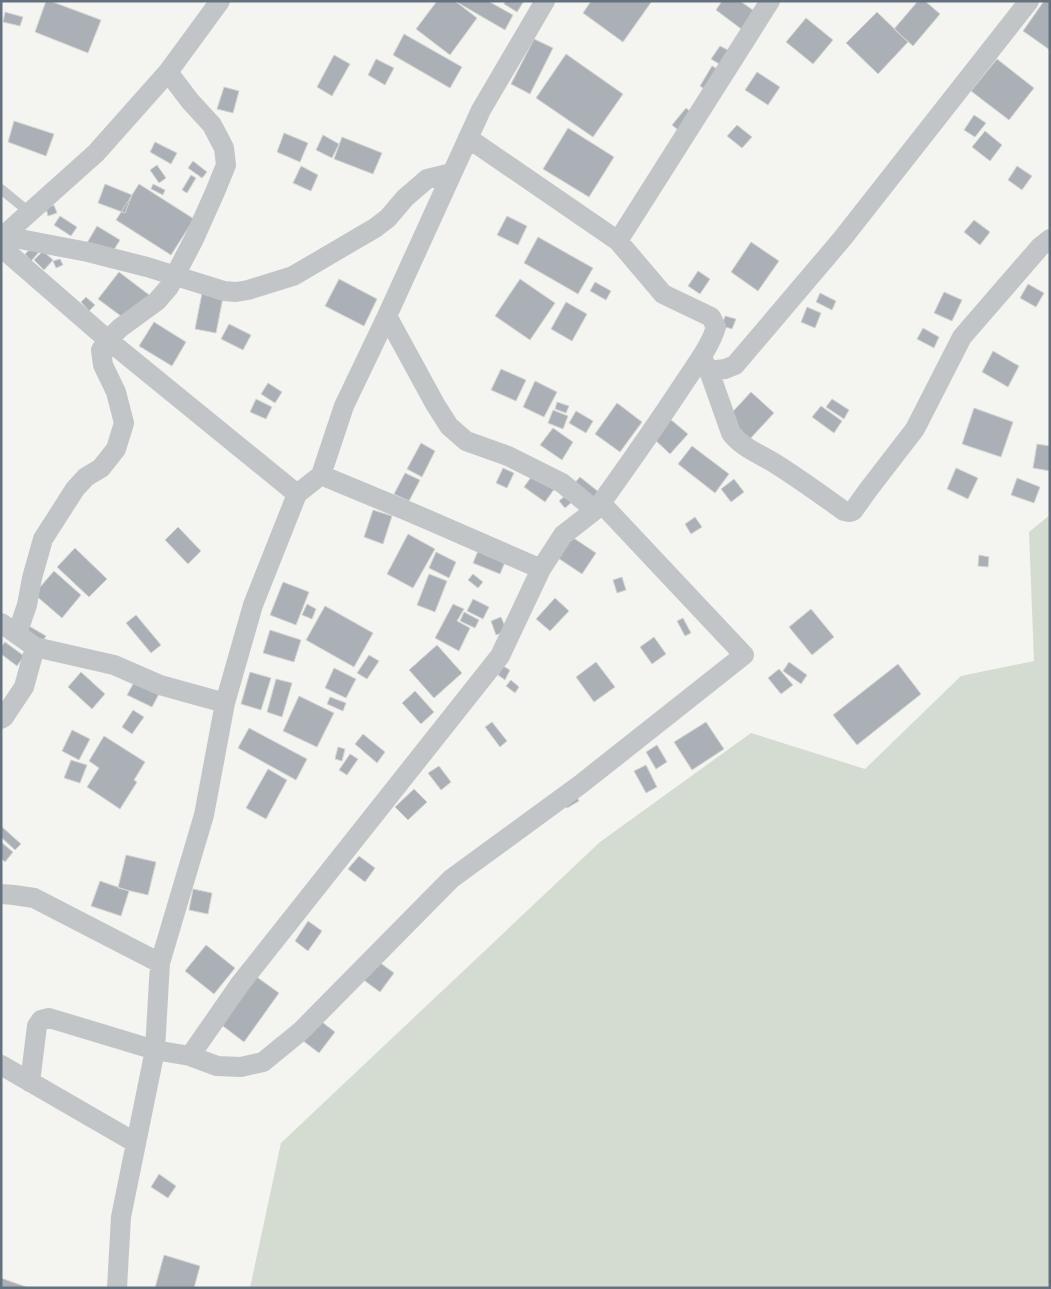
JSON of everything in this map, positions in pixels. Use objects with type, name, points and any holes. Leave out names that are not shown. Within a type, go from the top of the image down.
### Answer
[{"type":"street","points":[[2,240],[29,212],[96,153],[168,72],[220,1]]},
{"type":"street","points":[[117,1288],[121,1217],[155,1050],[160,963],[204,815],[225,704],[253,605],[297,494],[321,475],[344,406],[481,110],[546,1]]},
{"type":"street","points":[[618,241],[770,1]]},
{"type":"street","points":[[705,364],[725,370],[736,365],[842,239],[1029,1]]},
{"type":"street","points":[[168,72],[212,126],[224,148],[226,165],[216,192],[169,287],[157,301],[120,328],[101,350],[103,365],[116,392],[124,423],[116,449],[101,468],[86,477],[75,489],[43,539],[32,578],[28,605],[9,628],[35,647],[114,665],[160,685],[225,704]]},
{"type":"street","points":[[190,1056],[240,984],[500,656],[541,569],[563,535],[598,507],[662,416],[705,364],[716,327],[710,317],[663,294],[618,241],[468,138]]},
{"type":"street","points":[[2,240],[88,252],[146,267],[224,291],[236,292],[293,276],[375,228],[388,218],[405,198],[427,179],[452,173]]},
{"type":"street","points":[[705,364],[731,433],[737,440],[778,464],[844,511],[853,511],[915,429],[962,336],[1050,238]]},
{"type":"street","points":[[2,240],[108,340],[297,494]]},
{"type":"street","points":[[30,1082],[37,1026],[41,1020],[49,1018],[155,1050],[190,1056],[217,1066],[241,1067],[263,1062],[301,1031],[451,879],[581,784],[744,655],[598,507],[562,483],[508,456],[466,442],[449,426],[387,316]]},
{"type":"street","points":[[321,475],[541,569]]},
{"type":"street","points":[[1,719],[24,687],[35,647]]},
{"type":"street","points":[[1,894],[14,894],[34,898],[160,963]]},
{"type":"street","points":[[1,1065],[136,1143]]},
{"type":"lane","points":[[1,189],[29,212]]},
{"type":"shaded area","points":[[1050,515],[1050,1288],[250,1288],[281,1143],[600,842],[751,733],[865,769],[961,676],[1034,661],[1029,532]]},
{"type":"building","points":[[46,1],[101,20],[88,53],[35,32]]},
{"type":"building","points":[[437,1],[455,1],[477,18],[450,55],[416,29]]},
{"type":"building","points":[[455,1],[488,1],[513,15],[505,30]]},
{"type":"building","points":[[505,1],[524,1],[517,12],[504,4]]},
{"type":"building","points":[[591,1],[652,1],[623,42],[583,13]]},
{"type":"building","points":[[722,1],[740,1],[757,13],[744,31],[716,10]]},
{"type":"building","points":[[918,1],[925,1],[940,14],[913,46],[894,29]]},
{"type":"building","points":[[1044,1],[1050,1],[1050,50],[1023,31]]},
{"type":"building","points":[[5,12],[23,17],[20,26],[3,22]]},
{"type":"building","points":[[877,12],[908,42],[878,74],[846,43]]},
{"type":"building","points":[[806,18],[833,40],[813,64],[786,42]]},
{"type":"building","points":[[404,34],[462,67],[450,88],[393,55]]},
{"type":"building","points":[[534,39],[553,48],[530,94],[511,84]]},
{"type":"building","points":[[720,46],[730,51],[721,65],[711,59]]},
{"type":"building","points":[[566,54],[623,94],[593,137],[536,98]]},
{"type":"building","points":[[334,55],[350,64],[332,96],[317,87]]},
{"type":"building","points":[[376,59],[394,68],[385,85],[368,75]]},
{"type":"building","points":[[997,59],[1034,88],[1009,120],[971,91]]},
{"type":"building","points":[[712,66],[721,71],[709,92],[700,86]]},
{"type":"building","points":[[757,72],[780,87],[768,105],[745,90]]},
{"type":"building","points":[[224,87],[239,91],[233,113],[217,109]]},
{"type":"building","points":[[686,108],[692,113],[678,130],[672,125]]},
{"type":"building","points":[[974,115],[986,123],[975,137],[964,130]]},
{"type":"building","points":[[14,121],[54,134],[46,156],[8,142]]},
{"type":"building","points":[[737,125],[752,137],[742,148],[727,136]]},
{"type":"building","points":[[568,128],[614,157],[589,197],[543,169]]},
{"type":"building","points":[[985,131],[1002,145],[990,161],[972,147]]},
{"type":"building","points":[[284,133],[308,143],[300,162],[277,152]]},
{"type":"building","points":[[323,135],[339,144],[332,158],[316,150]]},
{"type":"building","points":[[342,137],[382,153],[373,174],[334,159]]},
{"type":"building","points":[[155,142],[177,153],[171,164],[150,152]]},
{"type":"building","points":[[193,161],[207,172],[202,178],[188,168]]},
{"type":"building","points":[[157,165],[166,178],[159,183],[150,170]]},
{"type":"building","points":[[301,166],[318,175],[311,191],[293,183]]},
{"type":"building","points":[[1017,166],[1032,176],[1022,190],[1008,180]]},
{"type":"building","points":[[191,175],[196,178],[187,193],[182,190]]},
{"type":"building","points":[[105,184],[132,195],[125,213],[98,203]]},
{"type":"building","points":[[139,184],[194,219],[171,255],[116,220]]},
{"type":"building","points":[[153,184],[165,190],[163,195],[151,189]]},
{"type":"building","points":[[54,205],[57,213],[48,216],[46,208]]},
{"type":"building","points":[[60,216],[77,227],[71,236],[54,225]]},
{"type":"building","points":[[507,216],[527,226],[518,245],[497,235]]},
{"type":"building","points":[[974,220],[990,232],[980,245],[964,232]]},
{"type":"building","points":[[97,226],[120,240],[110,256],[87,243]]},
{"type":"building","points":[[538,237],[593,268],[578,294],[524,263]]},
{"type":"building","points":[[751,242],[779,261],[758,291],[731,272]]},
{"type":"building","points":[[34,246],[40,251],[31,261],[25,254]]},
{"type":"building","points":[[43,251],[53,260],[44,270],[34,260]]},
{"type":"building","points":[[60,259],[63,265],[56,268],[53,261]]},
{"type":"building","points":[[698,271],[710,279],[700,294],[688,286]]},
{"type":"building","points":[[119,272],[157,301],[137,328],[98,299]]},
{"type":"building","points":[[205,278],[226,282],[216,333],[195,329]]},
{"type":"building","points":[[339,279],[377,299],[364,326],[325,306]]},
{"type":"building","points":[[520,279],[555,303],[530,340],[495,316]]},
{"type":"building","points":[[595,282],[611,291],[606,300],[590,291]]},
{"type":"building","points":[[1028,284],[1044,293],[1036,307],[1020,298]]},
{"type":"building","points":[[944,292],[962,300],[952,321],[934,313]]},
{"type":"building","points":[[820,293],[836,301],[832,310],[816,302]]},
{"type":"building","points":[[86,297],[95,305],[89,311],[81,302]]},
{"type":"building","points":[[566,302],[587,314],[572,341],[551,329]]},
{"type":"building","points":[[807,307],[821,313],[815,328],[801,322]]},
{"type":"building","points":[[725,316],[736,319],[732,329],[722,326]]},
{"type":"building","points":[[154,322],[186,342],[172,366],[139,346]]},
{"type":"building","points":[[229,324],[251,335],[243,350],[221,339]]},
{"type":"building","points":[[923,328],[939,337],[934,348],[917,339]]},
{"type":"building","points":[[993,351],[1019,366],[1008,387],[982,372]]},
{"type":"building","points":[[501,369],[526,380],[516,401],[491,390]]},
{"type":"building","points":[[535,381],[557,392],[544,417],[523,407]]},
{"type":"building","points":[[268,383],[282,392],[275,403],[261,394]]},
{"type":"building","points":[[751,392],[774,413],[749,440],[726,419]]},
{"type":"building","points":[[256,399],[272,407],[266,419],[250,412]]},
{"type":"building","points":[[832,399],[849,410],[844,419],[826,407]]},
{"type":"building","points":[[557,402],[569,406],[566,413],[555,409]]},
{"type":"building","points":[[617,403],[642,422],[620,452],[595,434]]},
{"type":"building","points":[[821,406],[842,421],[834,433],[812,417]]},
{"type":"building","points":[[974,408],[1013,422],[1001,457],[962,444]]},
{"type":"building","points":[[553,410],[568,416],[563,429],[548,423]]},
{"type":"building","points":[[576,411],[593,421],[586,433],[569,423]]},
{"type":"building","points":[[670,419],[688,434],[670,454],[653,438]]},
{"type":"building","points":[[553,428],[573,442],[562,460],[540,445]]},
{"type":"building","points":[[421,443],[435,451],[422,477],[407,469]]},
{"type":"building","points":[[1037,444],[1050,446],[1050,471],[1033,468]]},
{"type":"building","points":[[692,446],[729,474],[715,493],[678,464]]},
{"type":"building","points":[[503,468],[514,473],[507,488],[496,483]]},
{"type":"building","points":[[956,468],[978,478],[968,499],[947,489]]},
{"type":"building","points":[[405,473],[420,480],[409,501],[394,494]]},
{"type":"building","points":[[534,473],[555,488],[545,502],[524,487]]},
{"type":"building","points":[[580,477],[600,493],[591,504],[571,487]]},
{"type":"building","points":[[1017,478],[1040,487],[1034,503],[1011,495]]},
{"type":"building","points":[[734,479],[744,492],[731,502],[721,489]]},
{"type":"building","points":[[567,494],[573,501],[565,508],[559,501]]},
{"type":"building","points":[[373,510],[392,516],[383,544],[364,537]]},
{"type":"building","points":[[695,517],[702,527],[691,534],[685,524]]},
{"type":"building","points":[[178,527],[201,551],[188,564],[165,540]]},
{"type":"building","points":[[408,534],[435,549],[413,588],[387,574]]},
{"type":"building","points":[[569,535],[596,553],[582,574],[555,556]]},
{"type":"building","points":[[75,548],[107,579],[89,597],[57,567]]},
{"type":"building","points":[[478,551],[505,562],[500,574],[473,563]]},
{"type":"building","points":[[436,552],[456,562],[449,578],[429,568]]},
{"type":"building","points":[[979,555],[989,557],[988,567],[978,566]]},
{"type":"building","points":[[54,571],[81,595],[62,618],[34,594]]},
{"type":"building","points":[[429,574],[447,581],[435,612],[417,605]]},
{"type":"building","points":[[473,574],[483,582],[478,588],[468,580]]},
{"type":"building","points":[[622,577],[626,590],[617,593],[613,580]]},
{"type":"building","points":[[283,582],[309,592],[296,625],[270,615]]},
{"type":"building","points":[[555,598],[569,611],[550,631],[536,619]]},
{"type":"building","points":[[473,599],[489,607],[483,619],[467,611]]},
{"type":"building","points":[[307,604],[316,609],[312,619],[302,615]]},
{"type":"building","points":[[453,604],[464,609],[457,621],[470,628],[459,651],[435,638]]},
{"type":"building","points":[[325,606],[373,633],[354,667],[306,640]]},
{"type":"building","points":[[811,609],[834,637],[812,655],[789,627]]},
{"type":"building","points":[[464,612],[479,620],[475,628],[460,621]]},
{"type":"building","points":[[136,615],[161,645],[151,653],[126,623]]},
{"type":"building","points":[[501,617],[507,631],[496,635],[491,621]]},
{"type":"building","points":[[683,618],[691,633],[685,636],[677,621]]},
{"type":"building","points":[[29,626],[46,636],[40,646],[24,636]]},
{"type":"building","points":[[270,630],[301,640],[294,662],[263,653]]},
{"type":"building","points":[[654,637],[666,654],[652,664],[640,647]]},
{"type":"building","points":[[5,642],[24,656],[17,666],[1,654],[1,647]]},
{"type":"building","points":[[437,645],[462,673],[434,698],[409,670]]},
{"type":"building","points":[[369,655],[379,661],[367,679],[357,673]]},
{"type":"building","points":[[596,662],[615,687],[594,702],[576,677]]},
{"type":"building","points":[[789,662],[807,675],[801,684],[783,671]]},
{"type":"building","points":[[898,664],[921,694],[857,745],[833,715]]},
{"type":"building","points":[[503,666],[510,670],[505,680],[498,675]]},
{"type":"building","points":[[334,668],[356,679],[346,698],[325,688]]},
{"type":"building","points":[[779,669],[793,685],[781,694],[768,678]]},
{"type":"building","points":[[81,672],[105,694],[92,709],[68,687]]},
{"type":"building","points":[[250,672],[271,678],[261,710],[241,704]]},
{"type":"building","points":[[137,677],[161,690],[152,707],[127,695]]},
{"type":"building","points":[[276,679],[292,683],[282,717],[267,712]]},
{"type":"building","points":[[511,680],[519,687],[515,693],[506,686]]},
{"type":"building","points":[[415,691],[434,712],[421,724],[402,703]]},
{"type":"building","points":[[299,696],[334,713],[317,747],[283,731]]},
{"type":"building","points":[[330,697],[346,703],[343,711],[327,704]]},
{"type":"building","points":[[133,710],[144,717],[132,734],[122,727]]},
{"type":"building","points":[[492,722],[507,741],[500,747],[485,727]]},
{"type":"building","points":[[706,722],[724,749],[692,770],[674,742]]},
{"type":"building","points":[[249,728],[307,759],[296,780],[238,748]]},
{"type":"building","points":[[72,730],[90,739],[79,760],[62,751]]},
{"type":"building","points":[[363,734],[385,752],[377,763],[355,744]]},
{"type":"building","points":[[104,736],[145,762],[134,780],[137,782],[120,809],[87,787],[99,768],[89,761]]},
{"type":"building","points":[[657,745],[667,762],[656,769],[646,752]]},
{"type":"building","points":[[338,747],[345,749],[342,761],[335,759]]},
{"type":"building","points":[[350,754],[358,759],[347,775],[339,770]]},
{"type":"building","points":[[71,760],[87,765],[80,783],[64,778]]},
{"type":"building","points":[[646,765],[657,787],[646,793],[634,771]]},
{"type":"building","points":[[439,766],[451,782],[441,790],[428,773]]},
{"type":"building","points":[[268,769],[287,780],[266,819],[246,808]]},
{"type":"building","points":[[414,789],[427,802],[408,820],[395,807]]},
{"type":"building","points":[[575,793],[579,801],[567,808],[563,800]]},
{"type":"building","points":[[1,826],[21,844],[15,850],[1,837]]},
{"type":"building","points":[[1,842],[13,852],[5,862],[1,858]]},
{"type":"building","points":[[126,855],[156,862],[148,895],[118,888]]},
{"type":"building","points":[[359,856],[375,868],[365,882],[348,869]]},
{"type":"building","points":[[100,881],[129,891],[121,916],[91,906]]},
{"type":"building","points":[[193,889],[212,893],[208,914],[189,910]]},
{"type":"building","points":[[308,921],[322,931],[308,951],[295,941]]},
{"type":"building","points":[[206,945],[235,968],[214,994],[185,971]]},
{"type":"building","points":[[375,959],[394,973],[380,992],[361,978]]},
{"type":"building","points":[[254,975],[279,993],[244,1042],[219,1023]]},
{"type":"building","points":[[318,1019],[335,1032],[319,1053],[302,1040]]},
{"type":"building","points":[[159,1174],[176,1186],[168,1198],[151,1187]]},
{"type":"building","points":[[164,1255],[200,1266],[194,1288],[155,1288]]},
{"type":"building","points":[[1,1278],[29,1288],[1,1288]]}]
